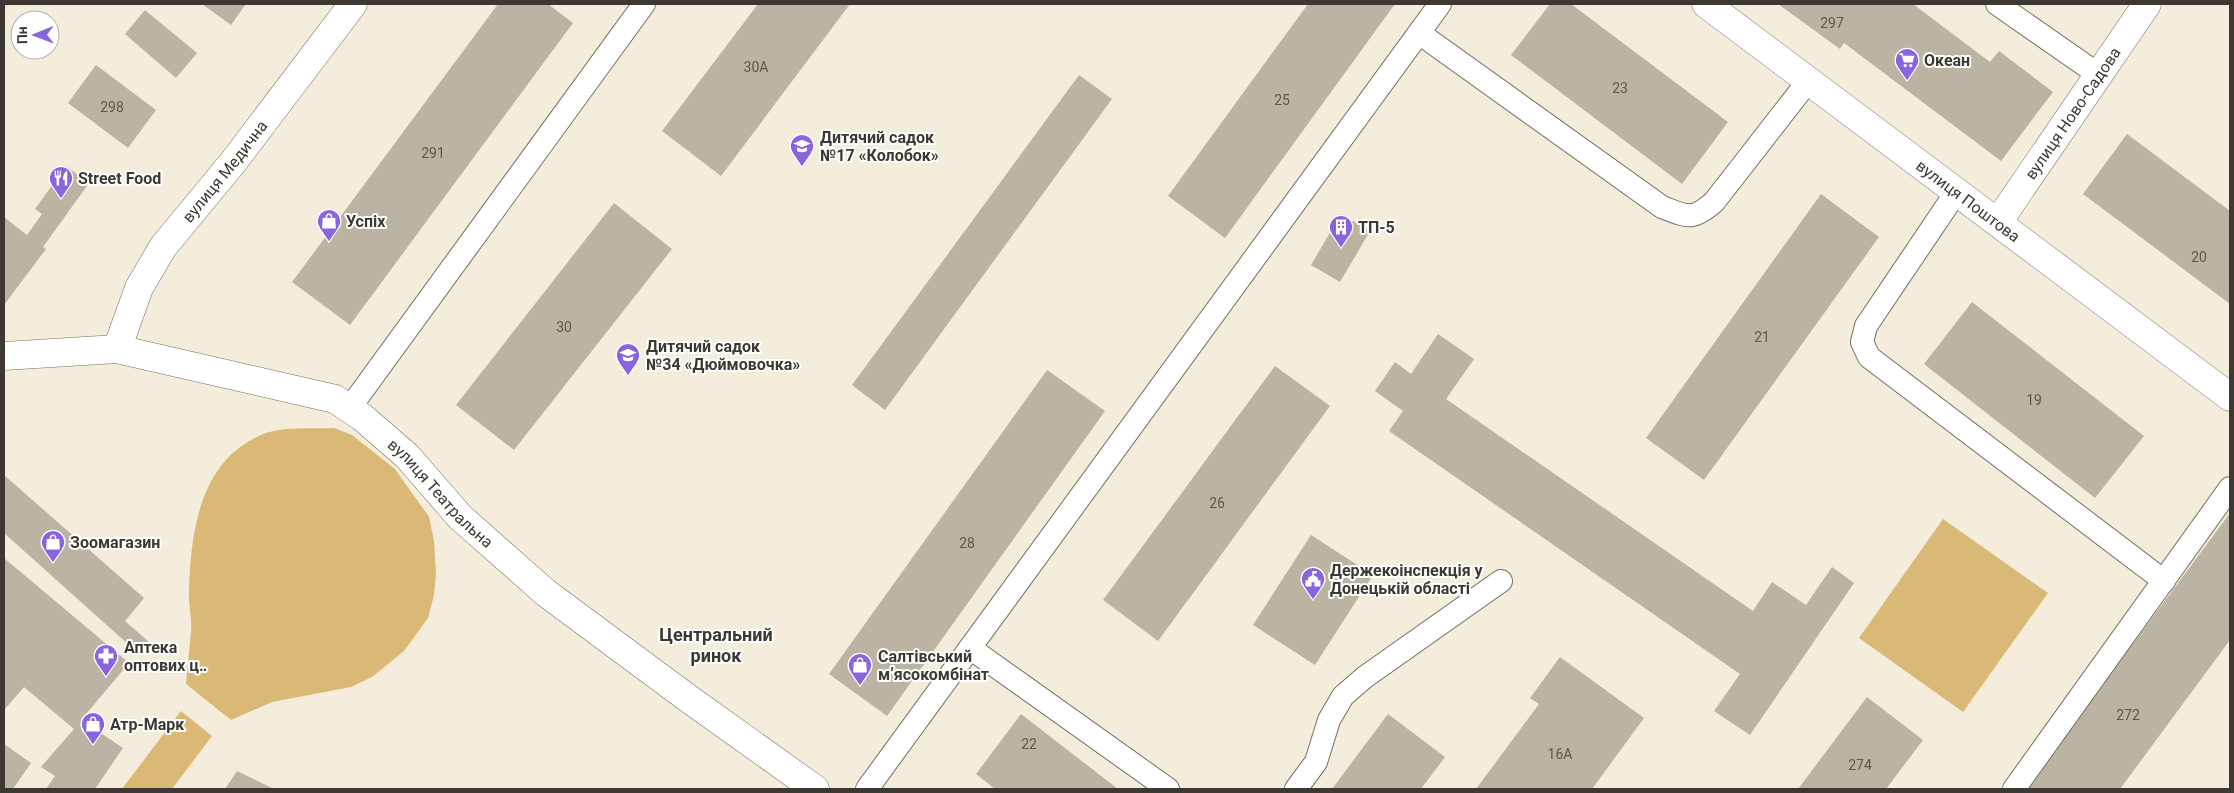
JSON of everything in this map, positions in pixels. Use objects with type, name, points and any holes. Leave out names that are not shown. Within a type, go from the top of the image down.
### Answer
[{"type":"street","name":"вулиця Медична","points":[[117,349],[139,288],[163,247],[234,161],[353,4]]},
{"type":"street","name":"вулиця Поштова","points":[[1706,4],[2230,397]]},
{"type":"street","name":"вулиця Ново-Садова","points":[[1998,222],[2147,4]]},
{"type":"street","name":"вулиця Театральна","points":[[4,356],[117,349],[335,399],[407,456],[460,516],[546,593],[815,789]]},
{"type":"lane","points":[[349,409],[644,4]]},
{"type":"lane","points":[[868,789],[1440,4]]},
{"type":"lane","points":[[1997,4],[2099,75]]},
{"type":"lane","points":[[1419,33],[1662,207],[1684,216],[1699,215],[1714,202],[1809,80]]},
{"type":"lane","points":[[1956,191],[1866,326],[1862,342],[1869,357],[2164,580]]},
{"type":"lane","points":[[2014,789],[2230,488]]},
{"type":"lane","points":[[1296,789],[1316,762],[1329,720],[1343,696],[1365,677],[1501,581]]},
{"type":"lane","points":[[970,648],[1168,789]]},
{"type":"shaded area","points":[[334,428],[352,435],[395,469],[429,517],[434,541],[436,574],[434,595],[428,618],[404,651],[372,677],[351,687],[272,702],[231,720],[186,684],[191,631],[190,566],[197,520],[204,498],[214,477],[227,459],[244,444],[274,431]]},
{"type":"shaded area","points":[[1943,519],[2048,593],[1963,712],[1859,638]]},
{"type":"shaded area","points":[[181,711],[212,736],[172,789],[122,789]]},
{"type":"building","points":[[202,4],[246,4],[231,25]]},
{"type":"building","points":[[498,4],[548,4],[573,23],[350,325],[292,282]]},
{"type":"building","points":[[758,4],[850,4],[721,176],[662,131]]},
{"type":"building","points":[[1308,4],[1395,4],[1225,238],[1168,196]]},
{"type":"building","points":[[1550,4],[1571,4],[1728,122],[1682,184],[1511,55]]},
{"type":"building","points":[[1778,4],[1913,4],[1990,62],[1999,51],[2053,92],[2001,161],[1844,43],[1840,49]]},
{"type":"building","points":[[145,10],[197,53],[176,78],[125,34]]},
{"type":"building","points":[[96,65],[156,110],[128,148],[68,103]]},
{"type":"building","points":[[1079,75],[1112,99],[885,410],[852,385]]},
{"type":"building","points":[[2127,134],[2230,211],[2230,304],[2083,194]]},
{"type":"building","points":[[66,166],[89,183],[43,247],[46,249],[4,305],[4,217],[27,235],[42,214],[35,209]]},
{"type":"building","points":[[1821,194],[1879,237],[1704,480],[1646,438]]},
{"type":"building","points":[[614,203],[672,249],[514,450],[456,405]]},
{"type":"building","name":"ТП-5","points":[[1341,214],[1370,231],[1340,282],[1311,265]]},
{"type":"building","points":[[1972,302],[2144,436],[2095,498],[1924,364]]},
{"type":"building","points":[[1438,334],[1474,359],[1446,399],[1753,611],[1772,582],[1806,605],[1832,567],[1854,583],[1750,735],[1714,711],[1740,674],[1389,431],[1403,411],[1375,391],[1395,362],[1411,374]]},
{"type":"building","points":[[1275,366],[1330,406],[1158,641],[1103,600]]},
{"type":"building","points":[[1047,370],[1105,411],[887,716],[829,674]]},
{"type":"building","points":[[4,475],[144,598],[125,621],[149,642],[139,654],[4,533]]},
{"type":"building","points":[[2230,513],[2230,640],[2120,789],[2025,789]]},
{"type":"building","name":"Держекоінспекція у Донецькій області","points":[[1311,535],[1373,575],[1315,665],[1253,625]]},
{"type":"building","points":[[4,558],[129,663],[81,720],[123,748],[95,789],[46,789],[55,776],[41,767],[74,729],[24,687],[4,708]]},
{"type":"building","points":[[1560,657],[1644,718],[1592,789],[1476,789],[1539,704],[1530,698]]},
{"type":"building","points":[[1867,697],[1923,740],[1886,789],[1798,789]]},
{"type":"building","points":[[1021,714],[1118,789],[995,789],[976,774]]},
{"type":"building","points":[[1388,714],[1445,757],[1421,789],[1332,789]]},
{"type":"building","points":[[4,744],[31,763],[13,789],[4,789]]},
{"type":"building","points":[[237,771],[274,789],[225,789]]},
{"type":"place","name":"Океан","points":[[1907,81]]},
{"type":"place","name":"Дитячий садок №17 «Колобок»","points":[[802,167]]},
{"type":"place","name":"Street Food","points":[[61,199]]},
{"type":"place","name":"Успіх","points":[[329,242]]},
{"type":"place","name":"ТП-5","points":[[1341,248]]},
{"type":"place","name":"Дитячий садок №34 «Дюймовочка»","points":[[628,376]]},
{"type":"place","name":"Зоомагазин","points":[[53,563]]},
{"type":"place","name":"Держекоінспекція у Донецькій області","points":[[1313,600]]},
{"type":"place","name":"Аптека оптових ц‥","points":[[106,677]]},
{"type":"place","name":"Салтівський мʼясокомбінат","points":[[860,686]]},
{"type":"place","name":"Атр-Марк","points":[[93,745]]},
{"type":"district","name":"Центральний ринок","points":[[716,644]]}]
